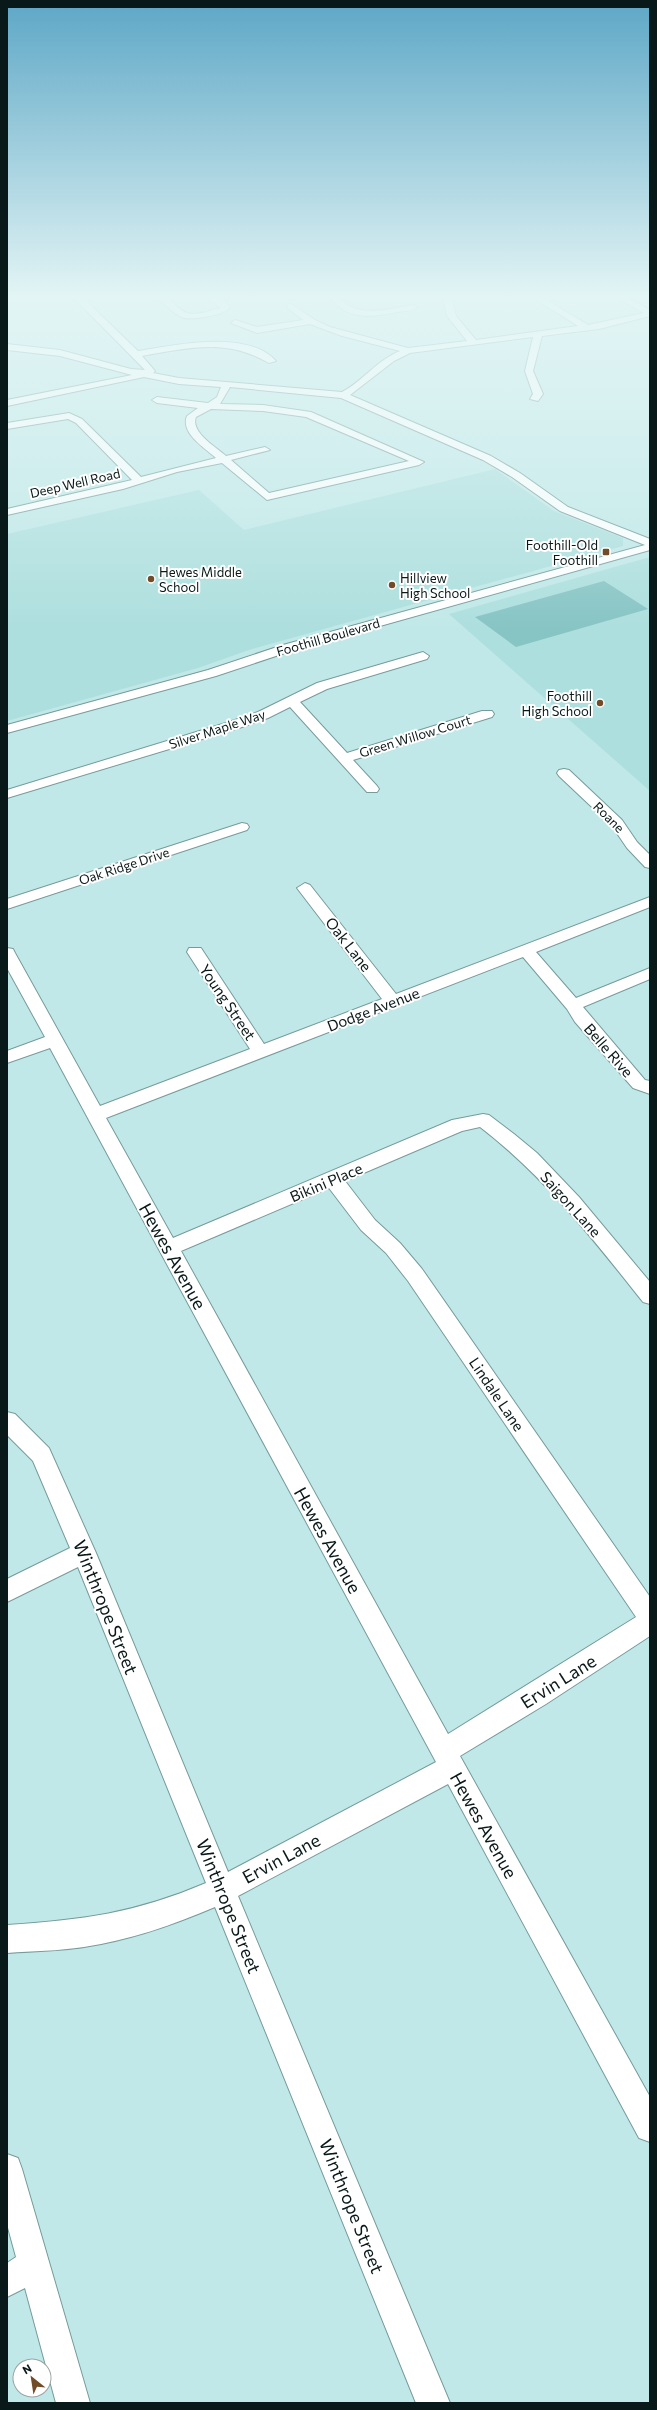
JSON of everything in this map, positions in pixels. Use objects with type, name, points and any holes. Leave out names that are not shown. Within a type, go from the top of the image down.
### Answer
[{"type":"street","points":[[207,406],[193,414],[190,420],[190,427],[267,497],[419,462],[308,414],[263,408],[221,406]]},
{"type":"street","points":[[367,406],[456,443],[487,458],[516,475],[564,509],[650,542]]},
{"type":"street","points":[[7,426],[69,416],[78,421],[139,481]]},
{"type":"street","name":"Deep Well Road","points":[[7,512],[139,481],[174,470],[265,450]]},
{"type":"street","name":"Foothill Boulevard","points":[[7,729],[212,673],[287,648],[650,547]]},
{"type":"street","name":"Silver Maple Way","points":[[7,794],[234,725],[263,715],[339,679],[423,656]]},
{"type":"street","points":[[292,701],[372,789]]},
{"type":"street","name":"Green Willow Court","points":[[344,758],[487,714]]},
{"type":"street","name":"Roane","points":[[564,773],[617,823],[632,845],[650,864]]},
{"type":"street","name":"Oak Ridge Drive","points":[[7,904],[242,827]]},
{"type":"street","name":"Oak Lane","points":[[305,888],[393,1001]]},
{"type":"street","name":"Dodge Avenue","points":[[96,1115],[650,902]]},
{"type":"street","name":"Belle Rive","points":[[526,950],[573,1004],[581,1018],[638,1084],[650,1088]]},
{"type":"street","name":"Young Street","points":[[195,952],[261,1052]]},
{"type":"street","name":"Hewes Avenue","points":[[7,953],[650,2128]]},
{"type":"street","name":"Belle Rive","points":[[573,1004],[650,973]]},
{"type":"street","points":[[7,1057],[55,1040]]},
{"type":"street","name":"Bikini Place","points":[[169,1248],[458,1125],[484,1120]]},
{"type":"street","name":"Saigon Lane","points":[[484,1120],[506,1135],[561,1188],[650,1296]]},
{"type":"street","name":"Lindale Lane","points":[[333,1179],[368,1225],[392,1248],[415,1275],[650,1617]]},
{"type":"street","name":"Winthrope Street","points":[[7,1421],[41,1455],[84,1553],[433,2403]]},
{"type":"street","points":[[7,1591],[84,1553]]},
{"type":"street","name":"Ervin Lane","points":[[7,1939],[82,1933],[135,1923],[183,1908],[222,1890],[448,1759],[537,1695],[650,1622]]},
{"type":"street","points":[[7,2169],[20,2273],[74,2403]]},
{"type":"shaded area","name":"Hewes Middle School","points":[[495,469],[554,511],[623,538],[623,546],[249,650],[198,668],[7,721],[7,534],[199,490],[244,530]]},
{"type":"shaded area","name":"Foothill High School","points":[[650,557],[650,791],[449,614]]},
{"type":"shaded area","points":[[604,581],[648,609],[516,647],[475,617]]},
{"type":"place","name":"Foothill-Old Foothill","points":[[606,552]]},
{"type":"place","name":"Hewes Middle School","points":[[151,579]]},
{"type":"place","name":"Hillview High School","points":[[392,585]]},
{"type":"place","name":"Foothill High School","points":[[600,703]]}]
